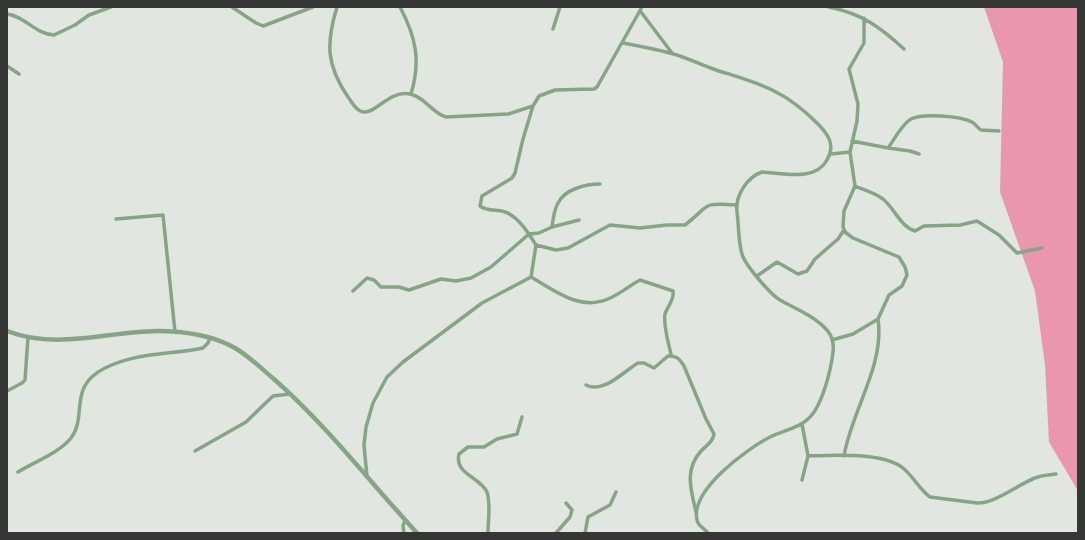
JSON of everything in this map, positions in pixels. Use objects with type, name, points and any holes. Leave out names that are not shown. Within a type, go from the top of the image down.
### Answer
[{"type":"street","points":[[7,14],[21,18],[41,32],[54,36],[68,29],[89,15],[111,7]]},
{"type":"street","points":[[232,7],[256,23],[264,26],[313,7]]},
{"type":"street","points":[[337,7],[330,31],[330,57],[337,81],[360,112],[366,112],[397,94],[411,94],[419,97],[441,115],[446,117],[508,114],[533,106]]},
{"type":"street","points":[[400,7],[411,30],[418,67],[411,94]]},
{"type":"street","points":[[553,29],[560,7]]},
{"type":"street","points":[[531,277],[536,245],[529,234],[509,214],[485,209],[480,206],[482,196],[512,178],[515,173],[533,106],[539,96],[548,91],[594,89],[598,87],[642,7]]},
{"type":"street","points":[[830,7],[864,18],[874,23],[904,49]]},
{"type":"street","points":[[640,12],[672,53]]},
{"type":"street","points":[[757,276],[777,262],[798,274],[804,273],[811,267],[818,256],[838,239],[844,230],[844,211],[855,186],[850,152],[857,121],[858,104],[849,69],[864,43],[864,18]]},
{"type":"street","points":[[623,43],[672,53],[762,84],[784,96],[808,114],[829,137],[831,154],[822,168],[811,173],[758,173],[740,192],[736,205],[744,260],[778,299],[822,326],[831,336],[832,359],[817,407],[812,415],[802,424],[768,438],[724,469],[711,483],[697,508],[696,515]]},
{"type":"street","points":[[7,66],[19,74]]},
{"type":"street","points":[[888,148],[908,121],[916,118],[959,118],[974,123],[980,130],[999,131]]},
{"type":"street","points":[[852,141],[910,151],[919,154]]},
{"type":"street","points":[[831,154],[850,152]]},
{"type":"street","points":[[552,227],[557,204],[560,199],[571,191],[584,185],[600,184]]},
{"type":"street","points":[[855,186],[881,197],[893,209],[907,229],[916,232],[924,226],[960,225],[976,221],[999,235],[1017,253],[1042,248]]},
{"type":"street","points":[[536,245],[556,250],[568,248],[610,225],[640,228],[667,224],[685,225],[707,205],[736,205]]},
{"type":"street","points":[[116,219],[163,215],[175,332]]},
{"type":"street","points":[[353,291],[366,278],[374,280],[381,287],[398,287],[410,290],[441,279],[456,281],[471,278],[491,266],[529,234],[540,233],[552,227],[569,224],[579,220]]},
{"type":"street","points":[[844,230],[853,238],[899,257],[905,267],[907,275],[904,283],[891,292],[878,319],[879,333],[875,358],[844,456]]},
{"type":"street","points":[[531,277],[580,303],[608,299],[640,280],[668,288],[674,293],[665,321],[671,355],[679,360],[684,366],[706,419],[714,434],[711,442],[700,452],[691,466],[690,485],[696,515],[699,525],[708,533]]},
{"type":"street","points":[[367,477],[364,445],[366,427],[375,398],[387,377],[403,362],[482,303],[531,277]]},
{"type":"street","points":[[832,340],[853,334],[878,319]]},
{"type":"street","points":[[7,330],[28,337],[58,341],[149,332],[175,332],[210,338],[235,348],[249,357],[291,394],[417,533]]},
{"type":"street","points":[[7,390],[25,380],[28,337]]},
{"type":"street","points":[[18,472],[54,452],[72,437],[76,429],[82,390],[94,375],[104,368],[133,357],[203,348],[208,344],[210,338]]},
{"type":"street","points":[[586,385],[594,388],[608,383],[638,363],[644,363],[654,368],[666,357],[671,355]]},
{"type":"street","points":[[195,451],[246,422],[274,396],[291,394]]},
{"type":"street","points":[[488,533],[487,494],[484,488],[461,468],[458,462],[459,454],[468,447],[484,447],[498,439],[515,434],[518,431],[522,417]]},
{"type":"street","points":[[802,424],[808,456],[802,480]]},
{"type":"street","points":[[808,456],[867,456],[894,463],[912,476],[930,497],[977,504],[1005,494],[1035,477],[1056,474]]},
{"type":"street","points":[[585,533],[588,517],[610,505],[616,492]]},
{"type":"street","points":[[556,533],[571,514],[572,510],[566,503]]},
{"type":"street","points":[[404,533],[403,526],[405,520]]},
{"type":"shaded area","points":[[984,7],[1078,7],[1078,491],[1049,442],[1045,365],[1035,291],[1000,192],[1003,62]]}]
